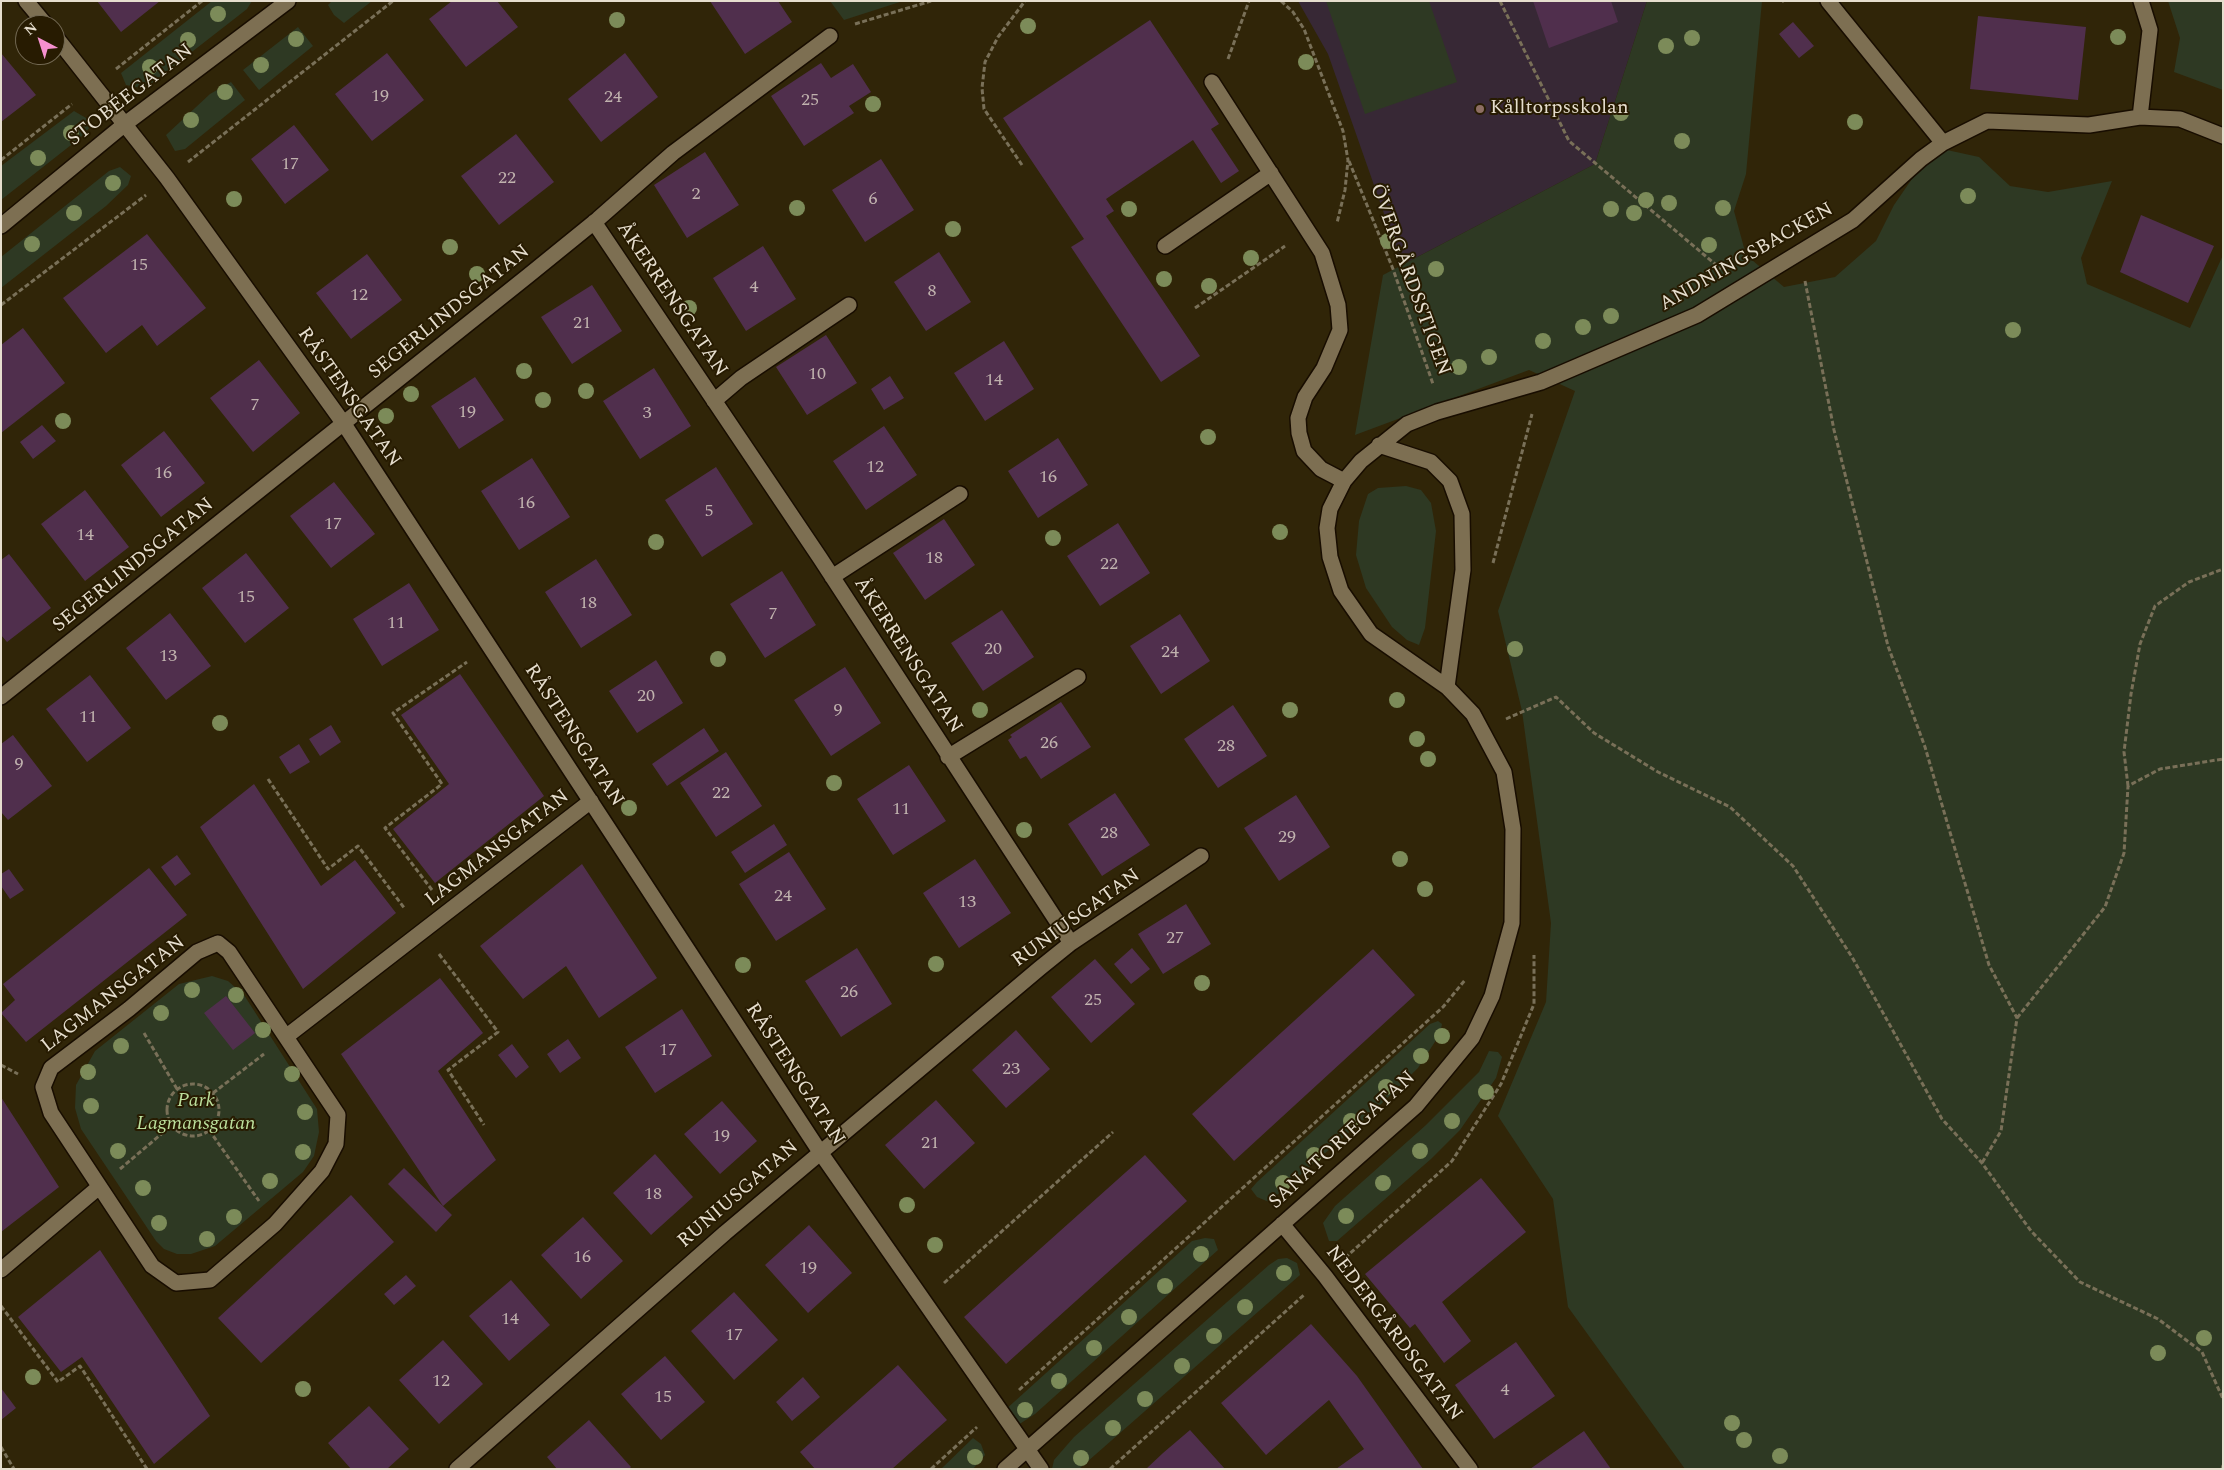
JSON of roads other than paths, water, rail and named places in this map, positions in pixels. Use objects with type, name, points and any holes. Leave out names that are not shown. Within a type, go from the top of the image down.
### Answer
[{"type":"street","points":[[26,1],[38,15]]},
{"type":"street","name":"STOBÉEGATAN","points":[[1,226],[125,124],[288,1]]},
{"type":"street","points":[[1828,1],[1943,143]]},
{"type":"street","points":[[2140,118],[2150,30],[2141,1]]},
{"type":"street","name":"SEGERLINDSGATAN","points":[[1,697],[594,222],[673,153],[830,36]]},
{"type":"street","name":"RÅSTENSGATAN","points":[[65,49],[167,178],[344,424],[820,1152],[1041,1469]]},
{"type":"street","points":[[1215,86],[1322,253],[1338,305],[1340,330],[1324,368],[1305,397],[1298,418],[1299,433],[1304,451],[1321,469],[1344,481]]},
{"type":"street","name":"ANDNINGSBACKEN","points":[[1436,412],[1541,382],[1697,315],[1853,220],[1921,159],[1943,143],[1986,121],[2088,124],[2140,118],[2180,119],[2223,136]]},
{"type":"street","points":[[1165,246],[1271,173]]},
{"type":"street","name":"ÅKERRENSGATAN","points":[[594,222],[832,577],[1071,943]]},
{"type":"street","name":"ÅKERRENSGATAN","points":[[714,401],[741,378],[849,305]]},
{"type":"street","name":"SANATORIEGATAN","points":[[1005,1469],[1416,1106],[1472,1038],[1492,996],[1512,923],[1513,829],[1504,772],[1473,714],[1447,687],[1371,634],[1341,591],[1330,557],[1327,528],[1330,509],[1344,481],[1361,461],[1407,424],[1436,412]]},
{"type":"street","points":[[1379,445],[1431,462],[1450,481],[1462,514],[1463,570],[1447,687]]},
{"type":"street","name":"ÅKERRENSGATAN","points":[[832,577],[960,494]]},
{"type":"street","name":"ÅKERRENSGATAN","points":[[948,756],[1078,677]]},
{"type":"street","name":"LAGMANSGATAN","points":[[287,1036],[591,802]]},
{"type":"street","name":"RUNIUSGATAN","points":[[457,1469],[694,1260],[820,1152],[1071,943],[1201,856]]},
{"type":"street","name":"LAGMANSGATAN","points":[[218,943],[229,952],[287,1036],[338,1115],[336,1144],[322,1171],[275,1224],[210,1280],[176,1283],[152,1266],[51,1113],[43,1087],[51,1068],[129,1009],[197,952],[218,943]]},
{"type":"street","points":[[1,1270],[99,1187]]},
{"type":"street","name":"NEDERGÅRDSGATAN","points":[[1282,1224],[1325,1276],[1470,1469]]},
{"type":"place","name":"Kålltorpsskolan","points":[[1480,109]]},
{"type":"park label","name":"Park Lagmansgatan","points":[[196,1114]]}]
